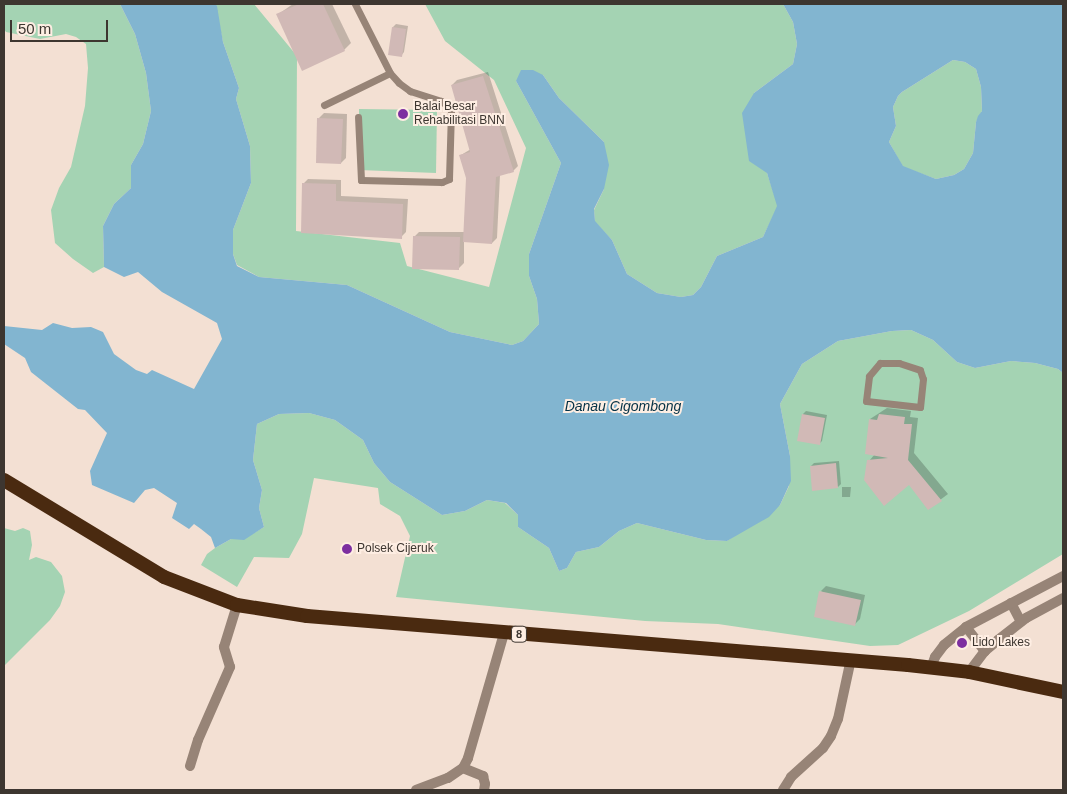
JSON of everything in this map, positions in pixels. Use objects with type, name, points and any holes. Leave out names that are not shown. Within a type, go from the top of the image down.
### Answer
[{"type":"highway","name":"8","points":[[4,480],[164,577],[238,605],[307,616],[851,659],[969,672],[1063,692]]},
{"type":"street","points":[[931,668],[935,657],[944,646],[966,627],[1063,576]]},
{"type":"street","points":[[969,672],[985,651],[1021,622],[1063,598]]},
{"type":"street","points":[[1011,603],[1021,622]]},
{"type":"street","points":[[190,766],[198,740],[230,668],[224,647],[238,605]]},
{"type":"street","points":[[966,627],[985,651]]},
{"type":"street","points":[[416,790],[448,778],[463,768],[468,758],[504,633]]},
{"type":"street","points":[[783,790],[791,777],[823,748],[830,736],[838,719],[851,659]]},
{"type":"street","points":[[463,768],[483,776],[484,790]]},
{"type":"lane","points":[[355,4],[390,72],[410,91],[441,101],[449,107],[451,111],[449,179],[442,182],[361,180],[358,117]]},
{"type":"lane","points":[[324,105],[390,72]]},
{"type":"lane","points":[[880,363],[908,365],[920,370],[922,374],[920,407],[893,405],[866,401],[869,376],[880,363]]},
{"type":"green space","points":[[4,4],[120,4],[135,34],[146,73],[151,111],[143,144],[131,165],[131,188],[114,204],[103,226],[104,267],[93,273],[55,243],[51,210],[59,188],[71,167],[85,106],[88,68],[86,44],[76,37],[66,34],[40,39],[6,32],[4,29]]},
{"type":"green space","points":[[215,4],[254,4],[297,56],[296,231],[400,243],[407,266],[489,287],[526,148],[494,80],[445,41],[425,4],[783,4],[793,22],[797,44],[793,64],[754,93],[767,173],[778,206],[763,237],[717,256],[701,287],[693,295],[681,297],[657,293],[627,274],[612,240],[595,222],[594,210],[604,189],[604,142],[559,98],[543,75],[516,81],[561,163],[529,254],[529,276],[537,299],[539,324],[523,341],[512,345],[450,332],[347,285],[259,277],[237,265],[233,254],[233,230],[251,183],[250,146],[236,99],[239,88],[223,42]]},
{"type":"green space","points":[[953,60],[965,62],[976,69],[981,87],[982,111],[976,122],[973,153],[964,169],[954,175],[936,179],[903,167],[889,142],[896,126],[893,107],[902,92]]},
{"type":"green space","points":[[359,109],[437,110],[436,173],[359,170]]},
{"type":"green space","points":[[911,330],[933,340],[957,362],[975,368],[1011,361],[1035,363],[1058,369],[1063,373],[1063,554],[969,611],[898,645],[870,646],[718,624],[645,621],[396,597],[410,536],[400,516],[380,504],[378,488],[314,478],[302,534],[289,558],[254,557],[237,587],[201,565],[207,554],[215,548],[231,539],[244,539],[264,527],[259,508],[262,490],[253,460],[257,424],[279,414],[309,413],[335,420],[363,440],[374,463],[390,482],[442,515],[465,511],[487,500],[505,503],[518,515],[518,527],[549,548],[559,571],[567,568],[576,552],[599,547],[619,531],[637,523],[706,540],[727,541],[780,505],[789,486],[790,456],[780,404],[802,364],[838,341],[892,331]]},
{"type":"green space","points":[[4,528],[15,531],[23,528],[30,531],[32,545],[29,560],[36,557],[51,562],[62,576],[65,592],[60,606],[50,620],[4,666]]},
{"type":"water","name":"Danau Cigombong","points":[[120,4],[215,4],[217,6],[223,42],[239,88],[236,99],[250,146],[251,183],[233,230],[233,254],[237,266],[259,277],[347,285],[450,332],[512,345],[523,341],[539,324],[537,299],[529,276],[529,254],[561,163],[516,81],[521,70],[533,70],[543,75],[559,98],[604,142],[609,165],[604,189],[594,209],[595,221],[612,240],[627,274],[657,293],[681,297],[693,295],[701,287],[717,256],[763,237],[777,206],[767,173],[749,161],[742,113],[754,93],[793,64],[797,44],[793,22],[783,4],[1063,4],[1063,373],[1058,369],[1035,363],[1011,361],[975,368],[957,362],[933,340],[911,330],[892,331],[838,341],[802,364],[780,404],[790,456],[791,481],[780,505],[769,517],[727,541],[706,540],[637,523],[619,531],[599,547],[576,552],[567,568],[559,571],[549,548],[518,527],[518,515],[506,503],[487,500],[465,511],[442,515],[390,482],[374,463],[363,440],[335,420],[309,413],[279,414],[257,424],[253,460],[262,490],[259,508],[264,527],[244,540],[231,539],[215,548],[211,537],[194,524],[189,529],[172,518],[177,503],[154,488],[145,490],[134,503],[92,485],[90,471],[107,433],[85,410],[78,409],[31,372],[25,358],[4,344],[4,326],[42,330],[53,323],[72,328],[91,327],[103,332],[114,354],[136,370],[147,374],[152,370],[194,389],[222,339],[217,323],[162,292],[138,272],[124,277],[104,267],[103,226],[114,204],[131,188],[131,165],[143,144],[151,111],[146,73],[135,34]],"holes":[[[953,60],[965,62],[976,69],[981,87],[982,111],[976,122],[973,153],[964,169],[954,175],[936,179],[903,166],[889,142],[896,126],[893,107],[898,96]]]},
{"type":"building","points":[[299,4],[323,4],[345,51],[302,71],[276,14]]},
{"type":"building","points":[[392,27],[406,29],[402,57],[388,55]]},
{"type":"building","points":[[483,76],[514,172],[496,177],[492,244],[463,242],[466,178],[459,155],[470,152],[451,85]]},
{"type":"building","points":[[317,118],[343,119],[341,164],[316,163]]},
{"type":"building","points":[[302,183],[336,184],[336,201],[403,204],[402,239],[301,233]]},
{"type":"building","points":[[413,236],[460,237],[459,270],[412,269]]},
{"type":"building","points":[[802,414],[825,418],[820,445],[797,441]]},
{"type":"building","points":[[879,414],[905,417],[904,424],[912,424],[908,460],[942,501],[928,510],[909,485],[884,506],[864,480],[867,460],[888,458],[865,454],[869,419],[877,420]]},
{"type":"building","points":[[836,463],[838,488],[812,491],[810,466]]},
{"type":"building","points":[[819,591],[861,600],[855,626],[814,617]]},
{"type":"place","name":"Balai Besar Rehabilitasi BNN","points":[[403,114]]},
{"type":"place","name":"Polsek Cijeruk","points":[[347,549]]},
{"type":"place","name":"Lido Lakes","points":[[962,643]]}]
